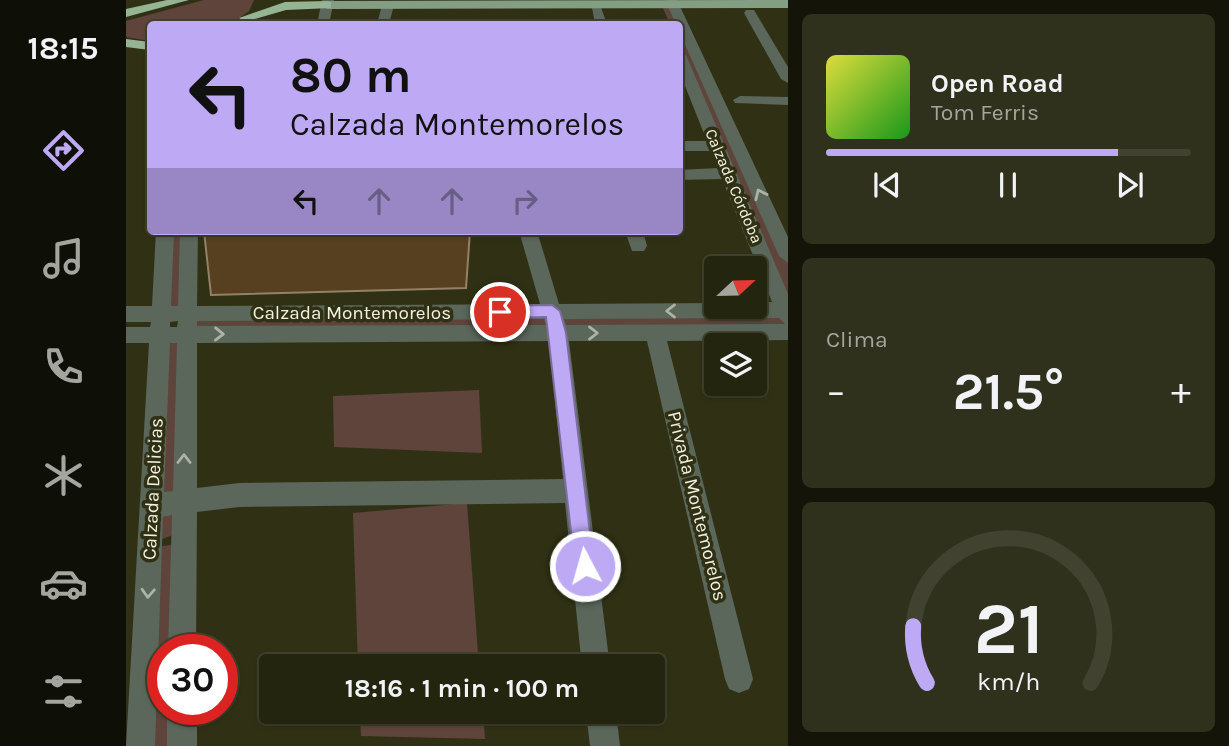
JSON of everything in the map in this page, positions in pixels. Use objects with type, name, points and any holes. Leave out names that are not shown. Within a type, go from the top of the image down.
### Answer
[{"type":"highway","points":[[126,3],[140,0]]},
{"type":"highway","points":[[126,13],[183,0]]},
{"type":"highway","points":[[240,21],[259,0]]},
{"type":"highway","points":[[240,21],[285,6],[327,3]]},
{"type":"highway","points":[[126,43],[147,46]]},
{"type":"main road","points":[[327,3],[788,4]]},
{"type":"street","points":[[324,21],[327,3]]},
{"type":"street","points":[[384,21],[388,5]]},
{"type":"street","points":[[595,5],[600,21]]},
{"type":"street","name":"Calzada Córdoba","points":[[664,5],[673,21]]},
{"type":"street","points":[[750,13],[788,79]]},
{"type":"street","name":"Calzada Córdoba","points":[[683,40],[722,112],[788,256]]},
{"type":"street","name":"Calzada Córdoba","points":[[683,65],[787,313]]},
{"type":"street","points":[[740,100],[788,101]]},
{"type":"street","points":[[702,111],[722,112]]},
{"type":"street","points":[[683,146],[717,146]]},
{"type":"street","points":[[683,175],[728,173]]},
{"type":"street","name":"Calzada Delicias","points":[[140,746],[134,690],[151,542],[165,235]]},
{"type":"street","name":"Calzada Delicias","points":[[183,634],[189,235]]},
{"type":"street","points":[[529,235],[555,322],[595,654]]},
{"type":"street","points":[[449,312],[449,334]]},
{"type":"street","name":"Calzada Montemorelos","points":[[126,335],[161,324],[186,323],[249,313],[449,312],[655,333],[788,332]]},
{"type":"street","points":[[247,334],[249,313]]},
{"type":"street","points":[[352,334],[355,313]]},
{"type":"street","name":"Calzada Montemorelos","points":[[186,323],[247,334],[449,334],[555,322],[787,313]]},
{"type":"street","name":"Calzada Montemorelos","points":[[126,314],[161,324]]},
{"type":"street","name":"Privada Montemorelos","points":[[655,333],[738,679]]},
{"type":"street","points":[[152,506],[239,495],[576,491]]},
{"type":"street","points":[[151,542],[183,536]]},
{"type":"street","points":[[602,724],[605,746]]},
{"type":"street","points":[[182,725],[182,746]]},
{"type":"shaded area","points":[[204,0],[254,0],[249,11],[235,21],[147,21],[147,40],[126,37],[126,21]]},
{"type":"shaded area","points":[[661,4],[673,6],[680,21],[669,21]]},
{"type":"shaded area","points":[[683,28],[788,256],[788,332],[186,329],[195,313],[704,310],[704,319],[767,319],[767,309],[785,309],[767,265],[767,256],[763,256],[683,58]]},
{"type":"shaded area","points":[[167,235],[187,235],[187,309],[161,314]]},
{"type":"shaded area","points":[[185,333],[183,531],[157,541],[167,335]]},
{"type":"shaded area","points":[[479,390],[482,453],[334,447],[333,396]]},
{"type":"shaded area","points":[[467,503],[478,654],[358,654],[353,513]]},
{"type":"shaded area","points":[[183,543],[182,634],[147,634],[147,725],[181,725],[180,746],[142,746],[150,548]]},
{"type":"shaded area","points":[[360,724],[484,724],[485,739],[361,736]]},
{"type":"building","points":[[204,235],[470,235],[466,288],[211,295]]},
{"type":"route","points":[[500,312],[552,311],[558,333],[585,566]]}]
